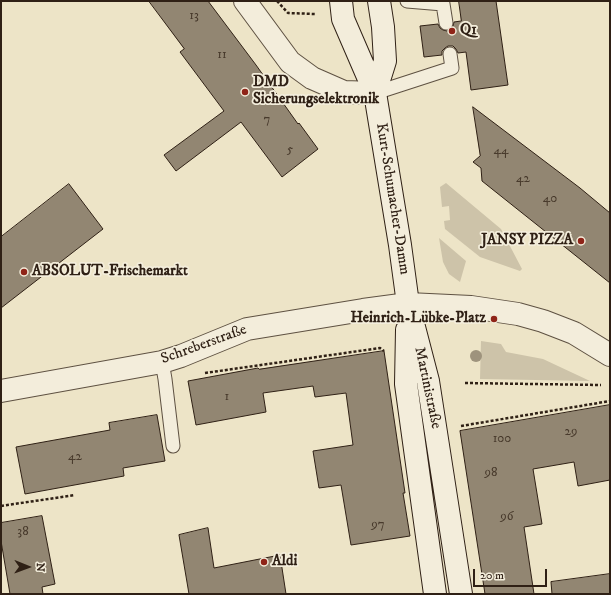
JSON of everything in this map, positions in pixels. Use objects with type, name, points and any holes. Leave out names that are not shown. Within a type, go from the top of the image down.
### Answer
[{"type":"main road","points":[[245,1],[290,62],[312,78],[344,92],[375,93]]},
{"type":"main road","name":"Kurt-Schumacher-Damm","points":[[341,1],[343,19],[375,93],[400,245],[408,304]]},
{"type":"main road","name":"Kurt-Schumacher-Damm","points":[[375,93],[385,61],[383,27],[378,1]]},
{"type":"main road","name":"Schreberstraße","points":[[1,391],[162,362],[181,356],[247,329],[408,304],[471,307],[518,314],[543,321],[574,333],[610,355]]},
{"type":"main road","name":"Martinistraße","points":[[408,304],[428,381],[461,594]]},
{"type":"main road","name":"Martinistraße","points":[[408,304],[406,384],[435,594]]},
{"type":"lane","points":[[407,1],[443,4],[446,23]]},
{"type":"lane","points":[[375,93],[452,68],[450,54]]},
{"type":"lane","points":[[162,362],[173,446]]},
{"type":"lane","points":[[430,557],[455,552]]},
{"type":"path","points":[[277,1],[288,13],[315,14]]},
{"type":"path","points":[[204,373],[380,348],[388,354]]},
{"type":"path","points":[[465,383],[601,385]]},
{"type":"path","points":[[461,426],[610,401]]},
{"type":"path","points":[[1,506],[75,495]]},
{"type":"shaded area","points":[[446,183],[501,229],[522,269],[520,271],[480,257],[445,229],[444,221],[450,220],[449,206],[442,207],[440,187]]},
{"type":"shaded area","points":[[439,238],[466,261],[460,282],[449,274],[443,262]]},
{"type":"shaded area","points":[[481,341],[501,344],[506,352],[543,359],[590,381],[480,379]]},
{"type":"building","points":[[149,1],[208,1],[318,149],[282,177],[241,122],[176,171],[164,155],[224,111],[180,52],[184,49]]},
{"type":"building","points":[[459,1],[496,1],[508,85],[471,90],[466,52],[458,53],[453,46],[448,46],[445,48],[442,51],[442,55],[424,57],[420,26],[438,24],[443,30],[447,31],[451,29],[454,22],[461,21]]},
{"type":"building","points":[[473,107],[580,188],[610,213],[610,283],[482,181],[481,168],[473,162],[480,156]]},
{"type":"building","name":"ABSOLUT-Frischemarkt","points":[[69,184],[103,229],[1,308],[1,237]]},
{"type":"building","points":[[384,351],[410,536],[351,545],[341,485],[319,488],[313,451],[353,445],[346,393],[315,397],[313,386],[263,393],[266,412],[196,425],[188,381],[258,368]]},
{"type":"building","points":[[610,405],[610,480],[578,486],[574,462],[533,469],[542,524],[524,527],[534,594],[485,594],[460,431]]},
{"type":"building","points":[[157,415],[165,461],[123,468],[124,476],[25,494],[16,447],[110,430],[109,423]]},
{"type":"building","points":[[42,516],[55,584],[42,587],[43,594],[10,594],[1,541],[1,523]]},
{"type":"building","name":"Aldi","points":[[208,528],[214,568],[280,555],[286,594],[189,594],[179,535]]},
{"type":"building","points":[[610,574],[610,594],[552,594],[551,582]]},
{"type":"place","name":"Q1","points":[[452,31]]},
{"type":"place","name":"DMD Sicherungselektronik","points":[[245,92]]},
{"type":"place","name":"JANSY PIZZA","points":[[581,241]]},
{"type":"place","name":"ABSOLUT-Frischemarkt","points":[[24,272]]},
{"type":"place","name":"Heinrich-Lübke-Platz","points":[[494,319]]},
{"type":"place","name":"Aldi","points":[[264,562]]}]
